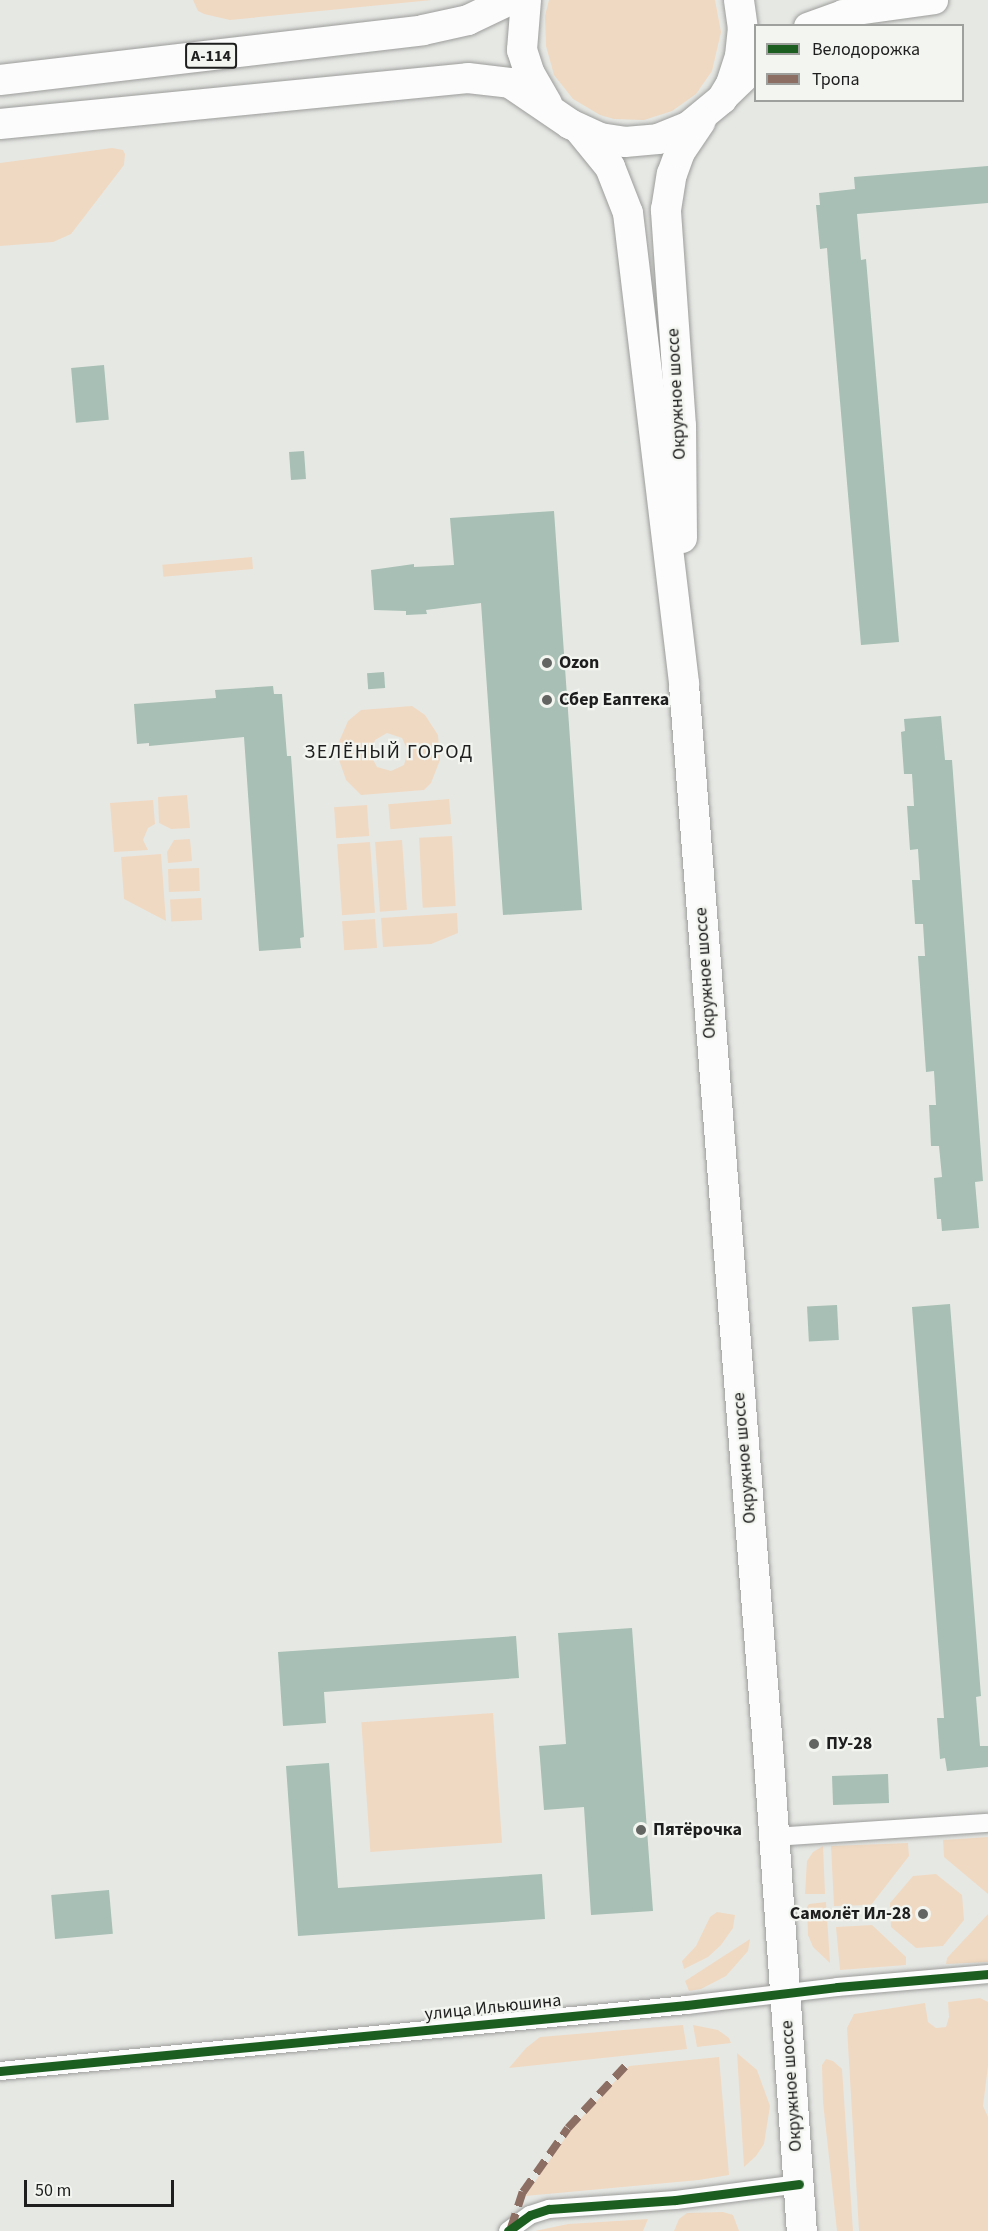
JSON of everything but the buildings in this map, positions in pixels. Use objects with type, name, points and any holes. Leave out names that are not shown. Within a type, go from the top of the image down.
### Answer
[{"type":"main road","name":"А-114","points":[[0,80],[423,30],[461,22],[510,0]]},
{"type":"main road","points":[[526,0],[522,29],[525,63],[535,84],[553,110]]},
{"type":"main road","name":"Окружное шоссе","points":[[684,685],[681,426],[666,210],[672,174],[680,152],[715,107],[737,70],[742,45],[742,15],[739,0]]},
{"type":"main road","points":[[812,24],[842,13],[934,0]]},
{"type":"main road","points":[[0,124],[433,80],[487,78],[510,83],[579,129],[612,141],[640,142],[674,135],[715,107],[754,68]]},
{"type":"main road","name":"Окружное шоссе","points":[[579,129],[602,154],[610,167],[628,213],[684,685],[775,1837],[802,2231]]},
{"type":"street","points":[[775,1837],[988,1824]]},
{"type":"street","name":"улица Ильюшина","points":[[0,2071],[675,2006],[786,1992],[988,1974]]},
{"type":"street","points":[[508,2231],[530,2215],[549,2209],[676,2200],[799,2184]]},
{"type":"shaded area","points":[[193,0],[432,0],[230,20],[198,11]]},
{"type":"shaded area","points":[[549,0],[715,0],[721,32],[712,71],[696,94],[672,111],[644,120],[614,119],[600,115],[573,99],[554,75],[546,46],[545,16]]},
{"type":"shaded area","points":[[112,148],[123,150],[124,165],[71,234],[53,242],[0,246],[0,163]]},
{"type":"shaded area","points":[[252,557],[253,569],[163,577],[162,565]]},
{"type":"shaded area","points":[[412,706],[425,715],[438,735],[440,760],[431,783],[424,790],[361,795],[346,780],[338,757],[338,744],[348,721],[361,710]],"holes":[[[387,733],[402,738],[408,751],[404,765],[391,771],[377,767],[370,754],[375,740]]]},
{"type":"shaded area","points":[[187,795],[190,828],[171,829],[159,823],[158,797]]},
{"type":"shaded area","points":[[449,799],[451,824],[390,829],[388,804]]},
{"type":"shaded area","points":[[153,800],[155,824],[148,828],[143,840],[148,850],[114,852],[110,803]]},
{"type":"shaded area","points":[[367,805],[369,836],[336,838],[334,807]]},
{"type":"shaded area","points":[[452,836],[456,906],[423,908],[419,838]]},
{"type":"shaded area","points":[[190,839],[192,861],[168,863],[167,852],[174,840]]},
{"type":"shaded area","points":[[402,840],[407,910],[380,912],[375,842]]},
{"type":"shaded area","points":[[370,842],[375,913],[342,915],[337,844]]},
{"type":"shaded area","points":[[161,854],[166,921],[124,899],[121,857]]},
{"type":"shaded area","points":[[199,868],[200,891],[169,892],[168,869]]},
{"type":"shaded area","points":[[201,898],[202,920],[171,922],[170,900]]},
{"type":"shaded area","points":[[457,913],[458,933],[431,944],[383,947],[381,918]]},
{"type":"shaded area","points":[[375,919],[377,948],[344,950],[342,921]]},
{"type":"shaded area","points":[[493,1713],[502,1843],[370,1852],[361,1722]]},
{"type":"shaded area","points":[[988,1837],[988,1894],[944,1857],[943,1840]]},
{"type":"shaded area","points":[[908,1843],[909,1856],[871,1905],[834,1906],[831,1846]]},
{"type":"shaded area","points":[[823,1846],[825,1894],[805,1894],[807,1861],[813,1852]]},
{"type":"shaded area","points":[[936,1874],[962,1895],[964,1920],[943,1946],[916,1948],[891,1927],[890,1903],[913,1876]]},
{"type":"shaded area","points":[[826,1902],[830,1963],[813,1947],[808,1935],[807,1907],[809,1904]]},
{"type":"shaded area","points":[[717,1912],[735,1915],[733,1928],[721,1945],[708,1957],[684,1969],[682,1961],[696,1946],[710,1917]]},
{"type":"shaded area","points":[[988,1914],[988,1962],[946,1964],[947,1958]]},
{"type":"shaded area","points":[[872,1925],[906,1957],[906,1965],[840,1970],[836,1927]]},
{"type":"shaded area","points":[[750,1939],[748,1951],[726,1976],[701,1989],[689,1991],[685,1981]]},
{"type":"shaded area","points":[[980,1998],[988,2002],[988,2066],[983,2106],[988,2117],[988,2231],[859,2231],[847,2028],[854,2014],[925,2003],[928,2022],[936,2028],[946,2027],[949,2017],[948,2002]]},
{"type":"shaded area","points":[[683,2025],[687,2049],[509,2068],[526,2048],[540,2037]]},
{"type":"shaded area","points":[[693,2025],[718,2030],[729,2038],[731,2043],[697,2047]]},
{"type":"shaded area","points":[[737,2053],[757,2070],[770,2106],[764,2144],[756,2156],[744,2167]]},
{"type":"shaded area","points":[[719,2057],[729,2175],[699,2180],[525,2196],[572,2128],[629,2066]]},
{"type":"shaded area","points":[[826,2059],[833,2061],[842,2069],[853,2231],[837,2231],[823,2102],[822,2065]]},
{"type":"shaded area","points":[[723,2212],[733,2215],[739,2231],[674,2231],[679,2219],[687,2213]]},
{"type":"shaded area","points":[[648,2219],[643,2231],[535,2231],[568,2224]]},
{"type":"marked path","points":[[511,2228],[523,2192],[568,2128],[630,2061]]},
{"type":"cycle path","points":[[0,2071],[687,2005],[837,1987],[988,1974]]},
{"type":"cycle path","points":[[508,2231],[530,2215],[549,2209],[676,2200],[799,2184]]},
{"type":"place","name":"Ozon","points":[[547,663]]},
{"type":"place","name":"Сбер Еаптека","points":[[547,700]]},
{"type":"place","name":"ПУ-28","points":[[814,1744]]},
{"type":"place","name":"Пятёрочка","points":[[641,1830]]},
{"type":"place","name":"Самолёт Ил-28","points":[[923,1914]]},
{"type":"district","name":"ЗЕЛЁНЫЙ ГОРОД","points":[[389,752]]}]
